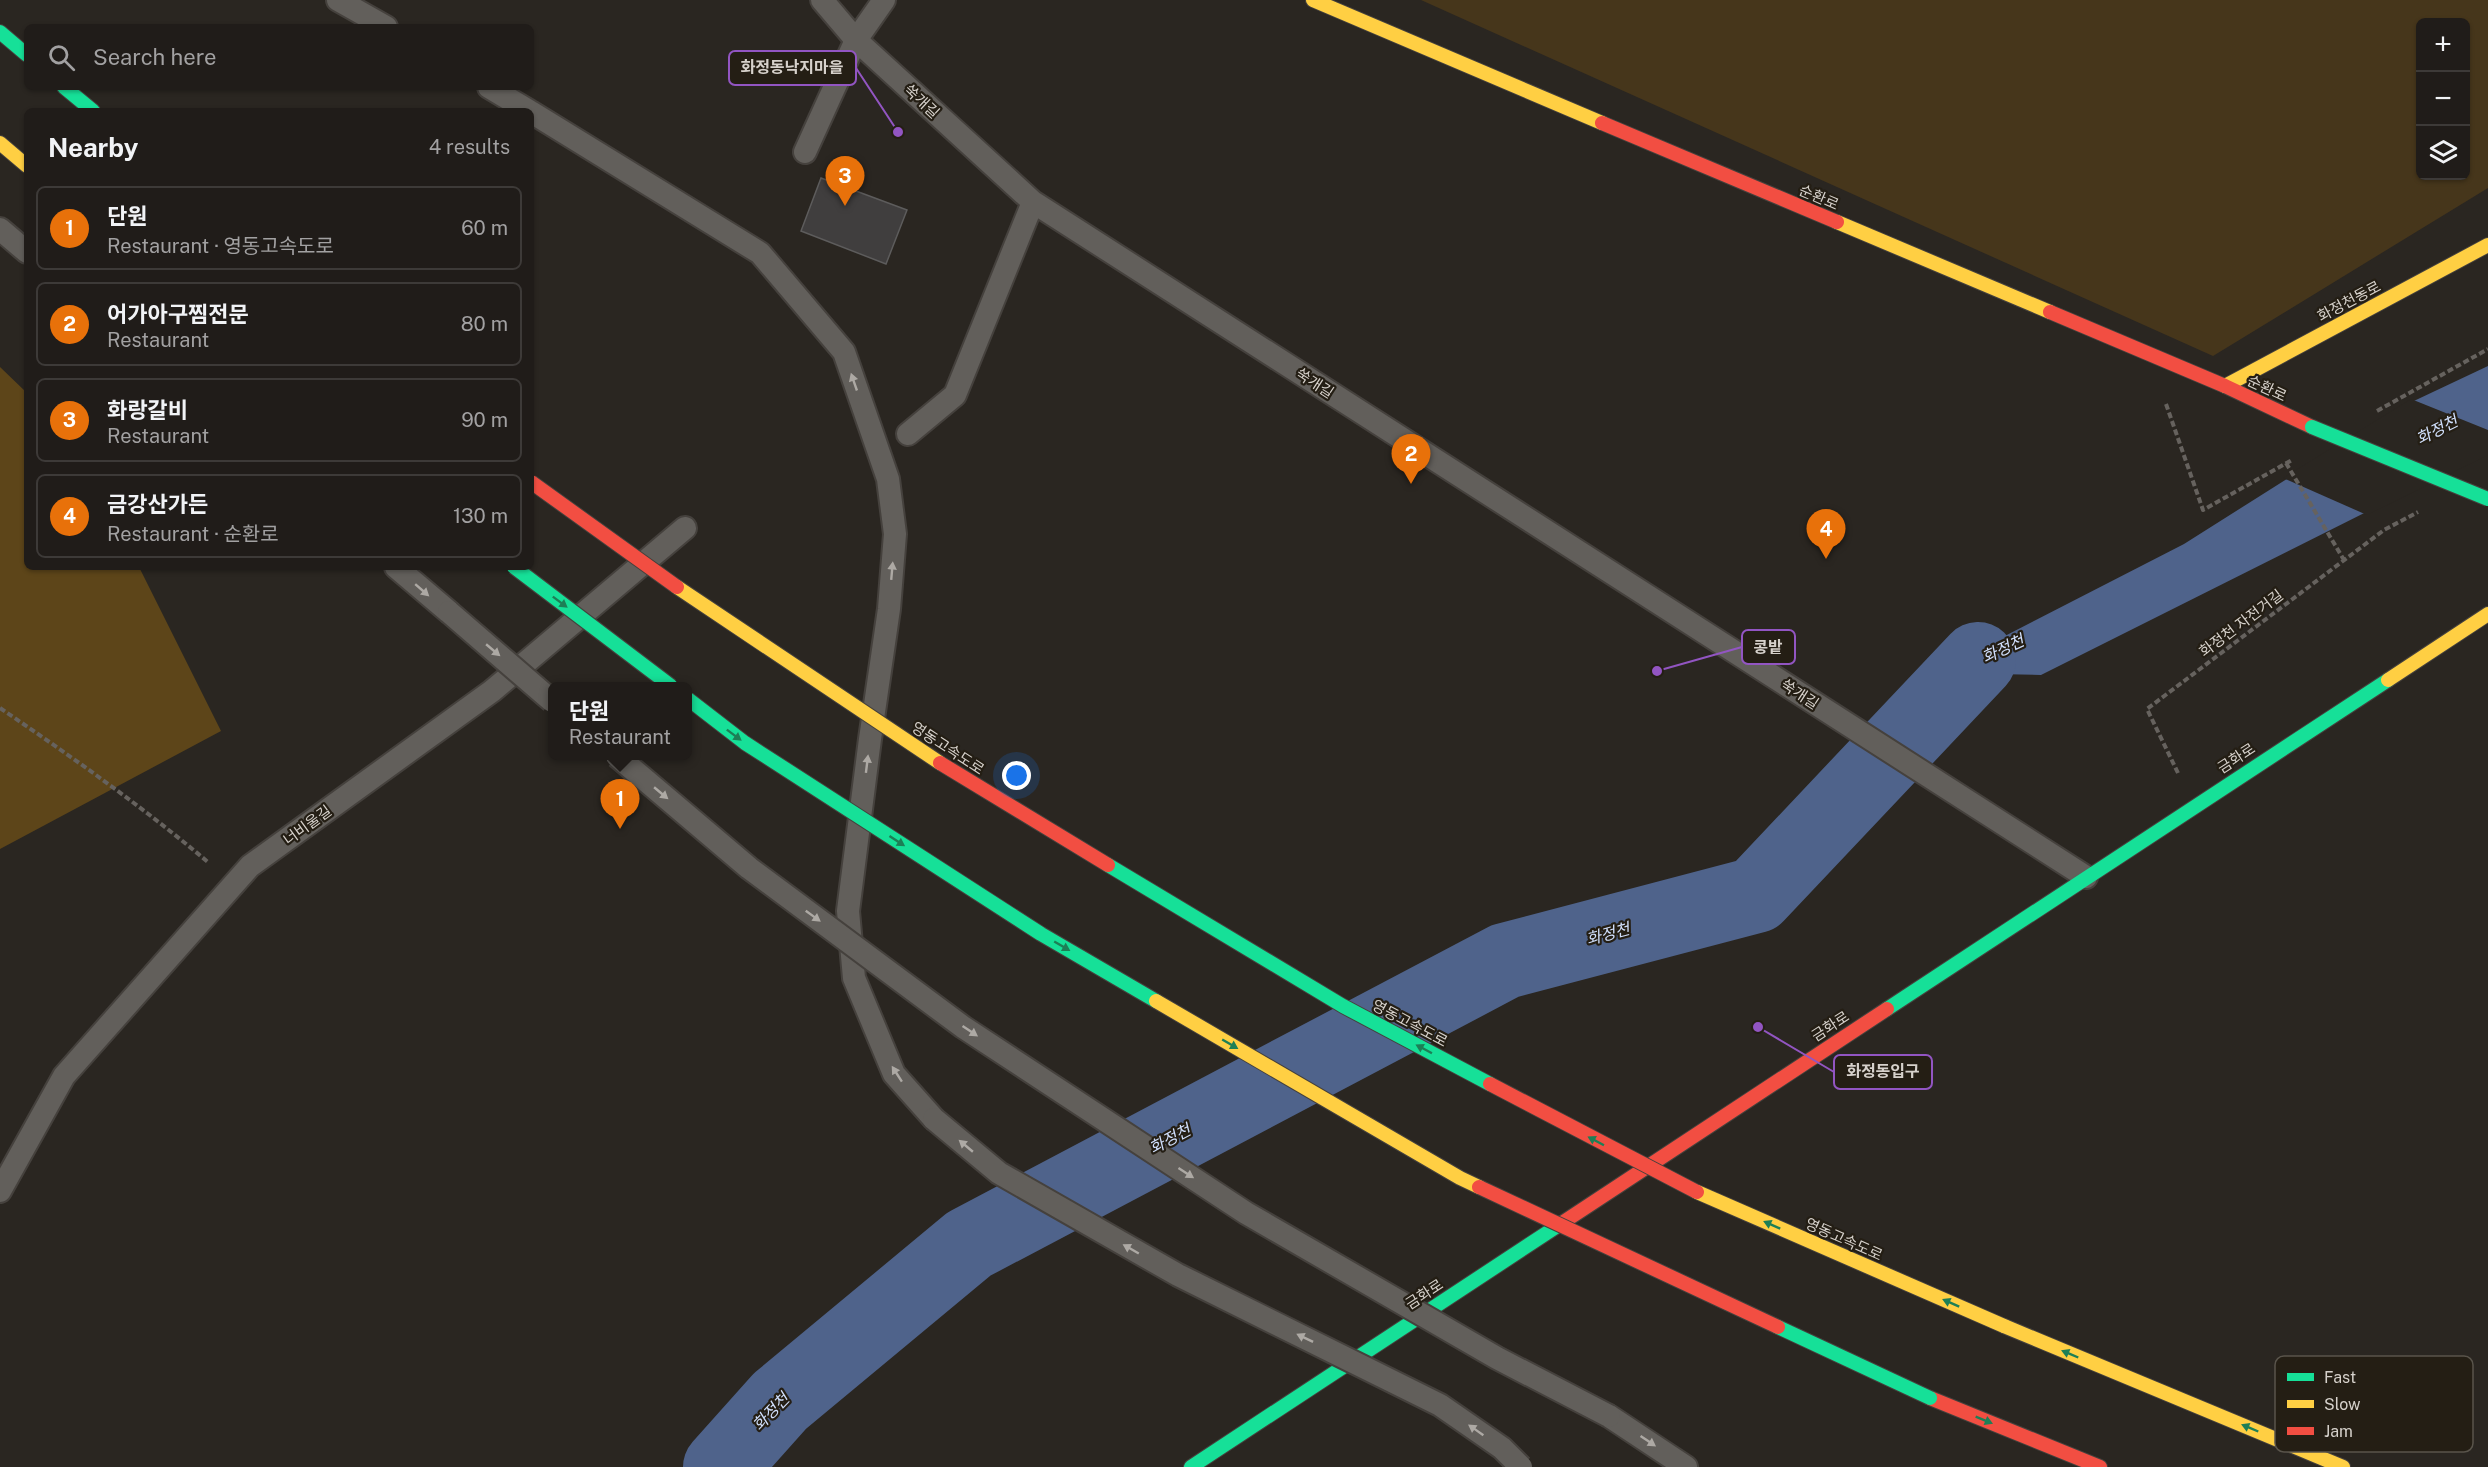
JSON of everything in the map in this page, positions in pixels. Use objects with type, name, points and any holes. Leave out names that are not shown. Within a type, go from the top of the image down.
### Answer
[{"type":"main road","name":"순환로","points":[[1313,0],[2225,386],[2312,427],[2488,499]]},
{"type":"main road","points":[[0,32],[24,52]]},
{"type":"main road","points":[[68,90],[89,108]]},
{"type":"main road","points":[[0,143],[24,163]]},
{"type":"main road","name":"화정천동로","points":[[2225,386],[2488,245]]},
{"type":"main road","name":"영동고속도로","points":[[534,484],[668,580],[963,778],[1343,1006],[1676,1183],[2004,1326],[2275,1439]]},
{"type":"main road","points":[[518,570],[664,682]]},
{"type":"main road","name":"금화로","points":[[1191,1467],[2488,614]]},
{"type":"main road","points":[[692,703],[745,743],[1041,934],[1460,1178],[1930,1398],[2100,1467]]},
{"type":"main road","name":"영동고속도로","points":[[2307,1452],[2343,1467]]},
{"type":"lane","points":[[338,0],[381,24]]},
{"type":"lane","name":"쑥개길","points":[[822,0],[856,40],[1033,202],[2086,877]]},
{"type":"lane","points":[[805,152],[856,40],[884,0]]},
{"type":"lane","points":[[494,90],[523,108]]},
{"type":"lane","points":[[534,114],[760,254],[843,352],[888,479],[895,534],[889,609],[848,912],[854,978],[894,1074],[934,1119],[999,1173],[1178,1275],[1440,1405],[1502,1448],[1521,1467]]},
{"type":"lane","points":[[908,434],[955,395],[1033,202]]},
{"type":"lane","points":[[0,229],[24,249]]},
{"type":"lane","name":"너비울길","points":[[0,1191],[64,1076],[250,866],[492,690],[685,528]]},
{"type":"lane","points":[[400,570],[548,698]]},
{"type":"lane","points":[[622,760],[749,868],[963,1027],[1246,1213],[1497,1359],[1609,1416],[1686,1467]]},
{"type":"path","points":[[2286,463],[2344,560],[2384,530],[2426,508]]},
{"type":"path","name":"화정천 자전거길","points":[[2193,806],[2148,709],[2344,560]]},
{"type":"path","points":[[0,708],[78,761],[157,820],[234,885]]},
{"type":"shaded area","points":[[1421,0],[2488,0],[2488,188],[2213,356]]},
{"type":"shaded area","points":[[0,367],[24,390],[24,570],[140,570],[221,731],[0,849]]},
{"type":"water","points":[[2488,366],[2488,451],[2041,675],[1995,674],[1918,741],[1899,734],[1964,657],[2184,544],[2399,408]]},
{"type":"pier","points":[[2411,399],[2488,430],[2488,455],[2367,515],[2283,478]]},
{"type":"building","points":[[821,178],[907,210],[886,264],[801,231]]},
{"type":"waterway","name":"화정천","points":[[721,1467],[780,1401],[969,1244],[1505,961],[1756,895],[1978,660]]},
{"type":"traffic: fast","points":[[0,32],[24,52]]},
{"type":"traffic: fast","points":[[68,90],[89,108]]},
{"type":"traffic: fast","points":[[2312,427],[2488,499]]},
{"type":"traffic: fast","points":[[518,570],[666,682]]},
{"type":"traffic: fast","points":[[1887,1009],[2388,680]]},
{"type":"traffic: fast","points":[[692,702],[745,743],[1041,934],[1156,1001]]},
{"type":"traffic: fast","points":[[1108,865],[1343,1006],[1490,1084]]},
{"type":"traffic: fast","points":[[1191,1467],[1562,1223]]},
{"type":"traffic: fast","points":[[1778,1327],[1930,1398]]},
{"type":"traffic: slow","points":[[1313,0],[1602,123]]},
{"type":"traffic: slow","points":[[0,143],[24,163]]},
{"type":"traffic: slow","points":[[1837,222],[2050,312]]},
{"type":"traffic: slow","points":[[2225,386],[2488,245]]},
{"type":"traffic: slow","points":[[677,587],[940,763]]},
{"type":"traffic: slow","points":[[2388,680],[2488,614]]},
{"type":"traffic: slow","points":[[1156,1001],[1479,1187]]},
{"type":"traffic: slow","points":[[1697,1192],[2004,1326]]},
{"type":"traffic: slow","points":[[2004,1326],[2275,1439]]},
{"type":"traffic: slow","points":[[2307,1452],[2343,1467]]},
{"type":"traffic: jam","points":[[1602,123],[1837,222]]},
{"type":"traffic: jam","points":[[2050,312],[2225,386],[2312,427]]},
{"type":"traffic: jam","points":[[534,484],[677,587]]},
{"type":"traffic: jam","points":[[940,763],[1108,865]]},
{"type":"traffic: jam","points":[[1562,1223],[1887,1009]]},
{"type":"traffic: jam","points":[[1490,1084],[1697,1192]]},
{"type":"traffic: jam","points":[[1479,1187],[1778,1327]]},
{"type":"traffic: jam","points":[[1930,1398],[2100,1467]]},
{"type":"place","name":"화정동낙지마을","points":[[898,132]]},
{"type":"place","name":"화랑갈비","points":[[845,206]]},
{"type":"place","name":"어가아구찜전문","points":[[1411,484]]},
{"type":"place","name":"금강산가든","points":[[1826,559]]},
{"type":"place","name":"콩밭","points":[[1657,671]]},
{"type":"place","name":"단원","points":[[620,829]]},
{"type":"place","name":"화정동입구","points":[[1758,1027]]}]
